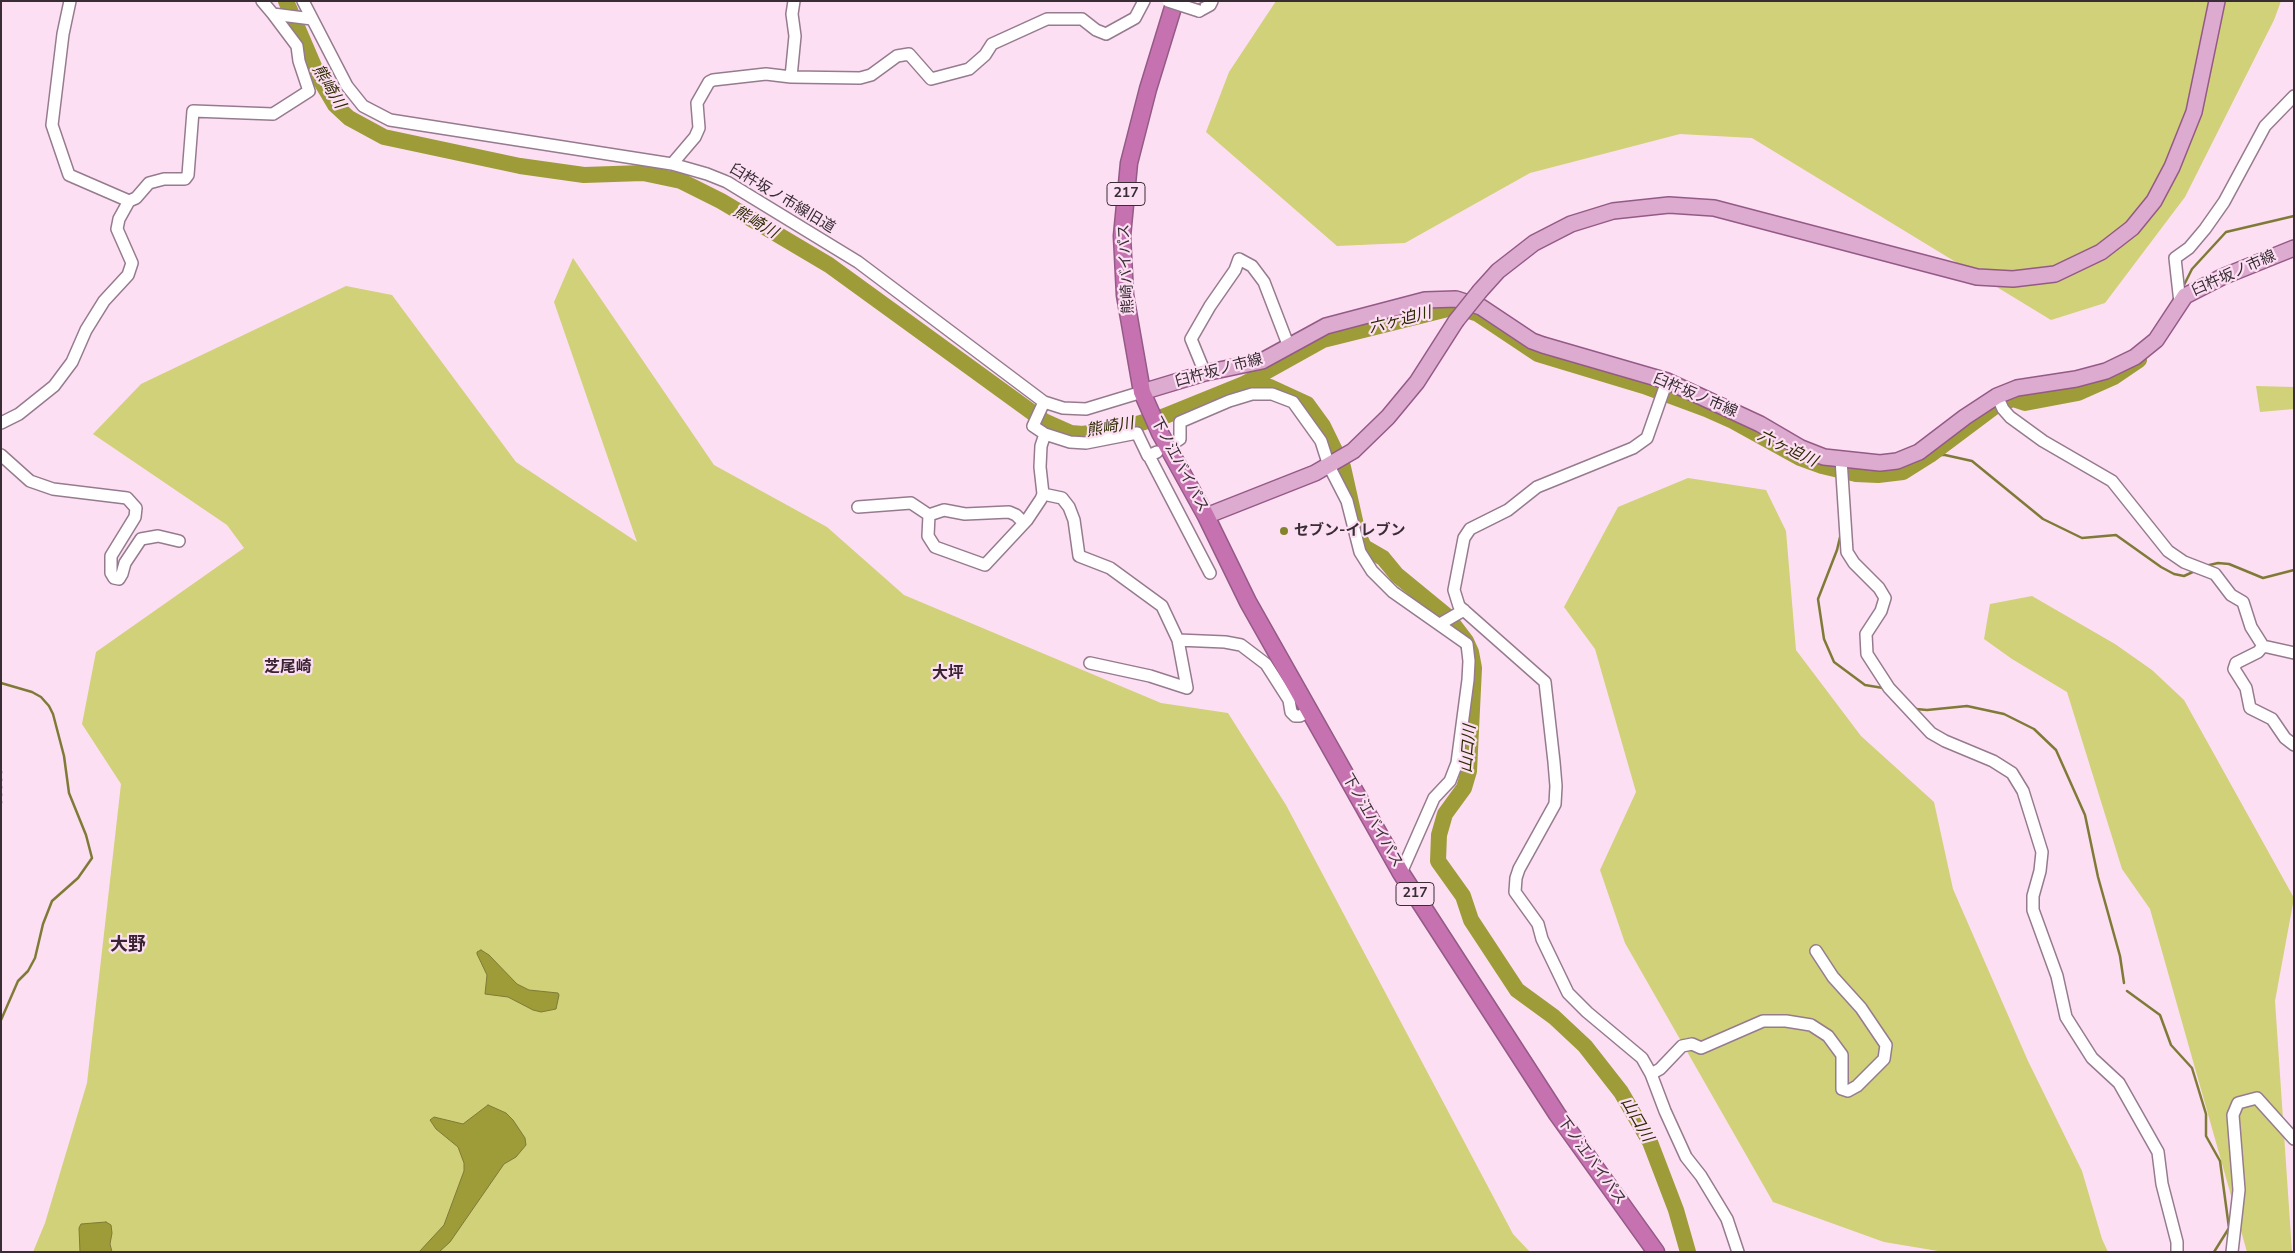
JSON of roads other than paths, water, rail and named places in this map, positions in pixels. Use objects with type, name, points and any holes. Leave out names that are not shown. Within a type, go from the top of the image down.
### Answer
[{"type":"highway","name":"熊崎バイパス","points":[[1142,392],[1125,295],[1123,227],[1129,163],[1148,89],[1175,1]]},
{"type":"highway","name":"下ノ江バイパス","points":[[1142,392],[1160,432],[1206,516],[1248,602],[1401,873],[1558,1114],[1656,1252]]},
{"type":"main road","points":[[1206,516],[1315,473],[1350,453],[1388,417],[1417,382],[1456,321],[1498,271],[1534,243],[1571,224],[1613,211],[1669,205],[1714,208],[1977,277],[2013,280],[2055,274],[2101,252],[2132,228],[2154,201],[2172,167],[2194,112],[2217,1]]},
{"type":"main road","name":"臼杵坂ノ市線","points":[[1142,392],[1205,373],[1262,361],[1326,326],[1426,300],[1456,299],[1481,307],[1544,346],[1665,384],[1760,424],[1801,448],[1824,457],[1841,461],[1880,463],[1897,460],[1919,452],[1965,417],[1999,402],[2016,388],[2076,379],[2106,371],[2134,357],[2156,340],[2182,300],[2201,287],[2294,248]]},
{"type":"street","points":[[70,1],[63,34],[52,125],[69,175],[129,201]]},
{"type":"street","points":[[1,422],[19,414],[54,386],[72,362],[86,330],[104,301],[128,275],[132,263],[117,229],[119,218],[129,201],[136,198],[150,183],[164,179],[185,179],[188,175],[193,111],[272,114],[309,91],[299,60],[297,46],[276,14],[262,1]]},
{"type":"street","name":"臼杵坂ノ市線旧道","points":[[303,1],[307,18],[347,86],[363,106],[390,120],[672,164],[727,182],[858,262],[1043,404],[1062,408],[1086,409],[1142,392]]},
{"type":"street","points":[[791,77],[795,36],[792,14],[794,1]]},
{"type":"street","points":[[672,164],[695,137],[699,128],[697,103],[709,82],[757,74],[791,77],[860,78],[871,75],[897,56],[909,54],[931,79],[969,69],[985,55],[992,44],[1047,19],[1082,19],[1096,30],[1106,34],[1135,18],[1144,1]]},
{"type":"street","points":[[1168,1],[1199,11],[1210,5],[1212,1]]},
{"type":"street","points":[[276,14],[307,18]]},
{"type":"street","points":[[2182,300],[2175,258],[2189,248],[2205,229],[2224,202],[2265,126],[2294,96]]},
{"type":"street","points":[[1205,373],[1192,339],[1239,259],[1252,266],[1264,282],[1288,346]]},
{"type":"street","points":[[1665,384],[1647,438],[1633,448],[1536,487],[1508,510],[1470,529],[1464,538],[1454,590],[1462,611],[1545,682],[1556,786],[1554,804],[1519,869],[1515,892],[1538,924],[1542,939],[1568,994],[1642,1058],[1651,1074],[1686,1157],[1702,1176],[1727,1219],[1738,1252]]},
{"type":"street","points":[[1176,441],[1180,439],[1180,422],[1186,418],[1252,394],[1272,394],[1293,402],[1321,441],[1332,464],[1347,501],[1360,552],[1372,571],[1393,592],[1467,644],[1469,661],[1457,763],[1450,782],[1434,798],[1401,873]]},
{"type":"street","points":[[1999,402],[2010,417],[2043,441],[2112,481],[2168,551],[2184,562],[2215,574],[2231,596],[2243,602],[2251,627],[2264,646],[2294,653]]},
{"type":"street","points":[[1043,404],[1033,426],[1045,434],[1070,442],[1086,443],[1137,433],[1148,456],[1153,454],[1170,493],[1196,540],[1210,573]]},
{"type":"street","points":[[929,515],[928,536],[935,547],[985,565],[1034,512],[1043,494],[1040,467],[1041,446],[1045,434]]},
{"type":"street","points":[[1,455],[30,481],[53,489],[127,498],[136,508],[135,518],[111,556],[111,573],[114,578],[119,579],[125,563],[141,539],[158,536],[179,541]]},
{"type":"street","points":[[1841,461],[1847,552],[1854,564],[1879,588],[1885,598],[1881,611],[1866,634],[1867,654],[1889,688],[1931,733],[1945,741],[1993,760],[2012,773],[2023,791],[2042,852],[2040,871],[2033,896],[2033,910],[2057,976],[2066,1017],[2092,1058],[2119,1083],[2158,1152],[2164,1191],[2177,1242],[2177,1252]]},
{"type":"street","points":[[1170,493],[1188,483]]},
{"type":"street","points":[[1043,494],[1062,498],[1068,507],[1074,520],[1079,556],[1110,568],[1162,606],[1178,640],[1187,688],[1150,676],[1090,663]]},
{"type":"street","points":[[858,507],[910,503],[929,515]]},
{"type":"street","points":[[929,515],[944,510],[966,514],[1009,512],[1016,515],[1024,523]]},
{"type":"street","points":[[1196,540],[1213,531]]},
{"type":"street","points":[[1441,624],[1462,611]]},
{"type":"street","points":[[1178,640],[1224,642],[1241,645],[1266,664],[1289,700],[1291,712],[1294,716],[1300,716],[1309,711]]},
{"type":"street","points":[[2264,646],[2258,652],[2236,663],[2234,669],[2246,688],[2250,708],[2272,719],[2285,738],[2294,745]]},
{"type":"street","points":[[1651,1074],[1660,1069],[1682,1046],[1692,1044],[1701,1048],[1763,1021],[1786,1021],[1812,1025],[1828,1036],[1842,1055],[1842,1089],[1848,1091],[1857,1086],[1884,1059],[1886,1046],[1861,1008],[1833,977],[1816,951]]},
{"type":"street","points":[[2232,1252],[2239,1190],[2233,1115],[2238,1103],[2257,1098],[2294,1139]]},
{"type":"waterway","name":"熊崎川","points":[[286,1],[319,78],[335,105],[349,118],[384,137],[520,166],[584,175],[643,173],[681,181],[721,201],[829,265],[1044,421],[1071,433],[1083,434],[1130,426],[1165,416],[1244,384],[1323,340],[1456,307],[1478,314],[1538,354],[1644,386],[1706,409],[1733,421],[1800,458],[1822,466],[1856,474],[1878,475],[1903,472],[1930,455],[1994,407],[2013,399],[2025,403],[2078,393],[2114,377],[2139,360]]},
{"type":"waterway","name":"六ヶ迫川","points":[[2184,285],[2192,269],[2226,232],[2294,216]]},
{"type":"waterway","name":"山口川","points":[[1244,384],[1250,382],[1270,387],[1307,404],[1323,426],[1343,467],[1358,534],[1364,547],[1383,558],[1397,575],[1447,616],[1466,641],[1471,652],[1474,668],[1469,771],[1464,788],[1445,814],[1439,835],[1438,861],[1463,896],[1471,920],[1517,990],[1554,1017],[1585,1046],[1621,1092],[1650,1142],[1676,1210],[1688,1252]]},
{"type":"waterway","points":[[1930,455],[1945,455],[1972,461],[2043,519],[2082,538],[2116,535],[2174,574],[2184,576],[2195,571]]},
{"type":"waterway","points":[[1841,533],[1837,550],[1818,599],[1824,639],[1834,662],[1865,685],[1883,688]]},
{"type":"waterway","points":[[2205,566],[2218,563],[2229,564],[2263,578],[2294,570]]},
{"type":"waterway","points":[[1,683],[32,692],[41,697],[49,706],[53,714],[64,756],[69,793],[86,835],[92,858],[78,878],[52,901],[43,924],[35,958],[28,971],[18,981],[1,1020]]},
{"type":"waterway","points":[[1916,709],[1927,710],[1967,706],[2004,714],[2034,729],[2056,750],[2085,815],[2098,877],[2120,956],[2124,983]]},
{"type":"waterway","points":[[2127,991],[2160,1015],[2171,1045],[2192,1068],[2206,1114],[2206,1136],[2220,1161],[2229,1228],[2214,1252]]},
{"type":"railway","points":[[1,771],[1,807]]},
{"type":"place","name":"セブン-イレブン","points":[[1284,531]]},
{"type":"district","name":"芝尾崎","points":[[288,668]]},
{"type":"district","name":"大坪","points":[[948,674]]},
{"type":"district","name":"大野","points":[[128,946]]}]
